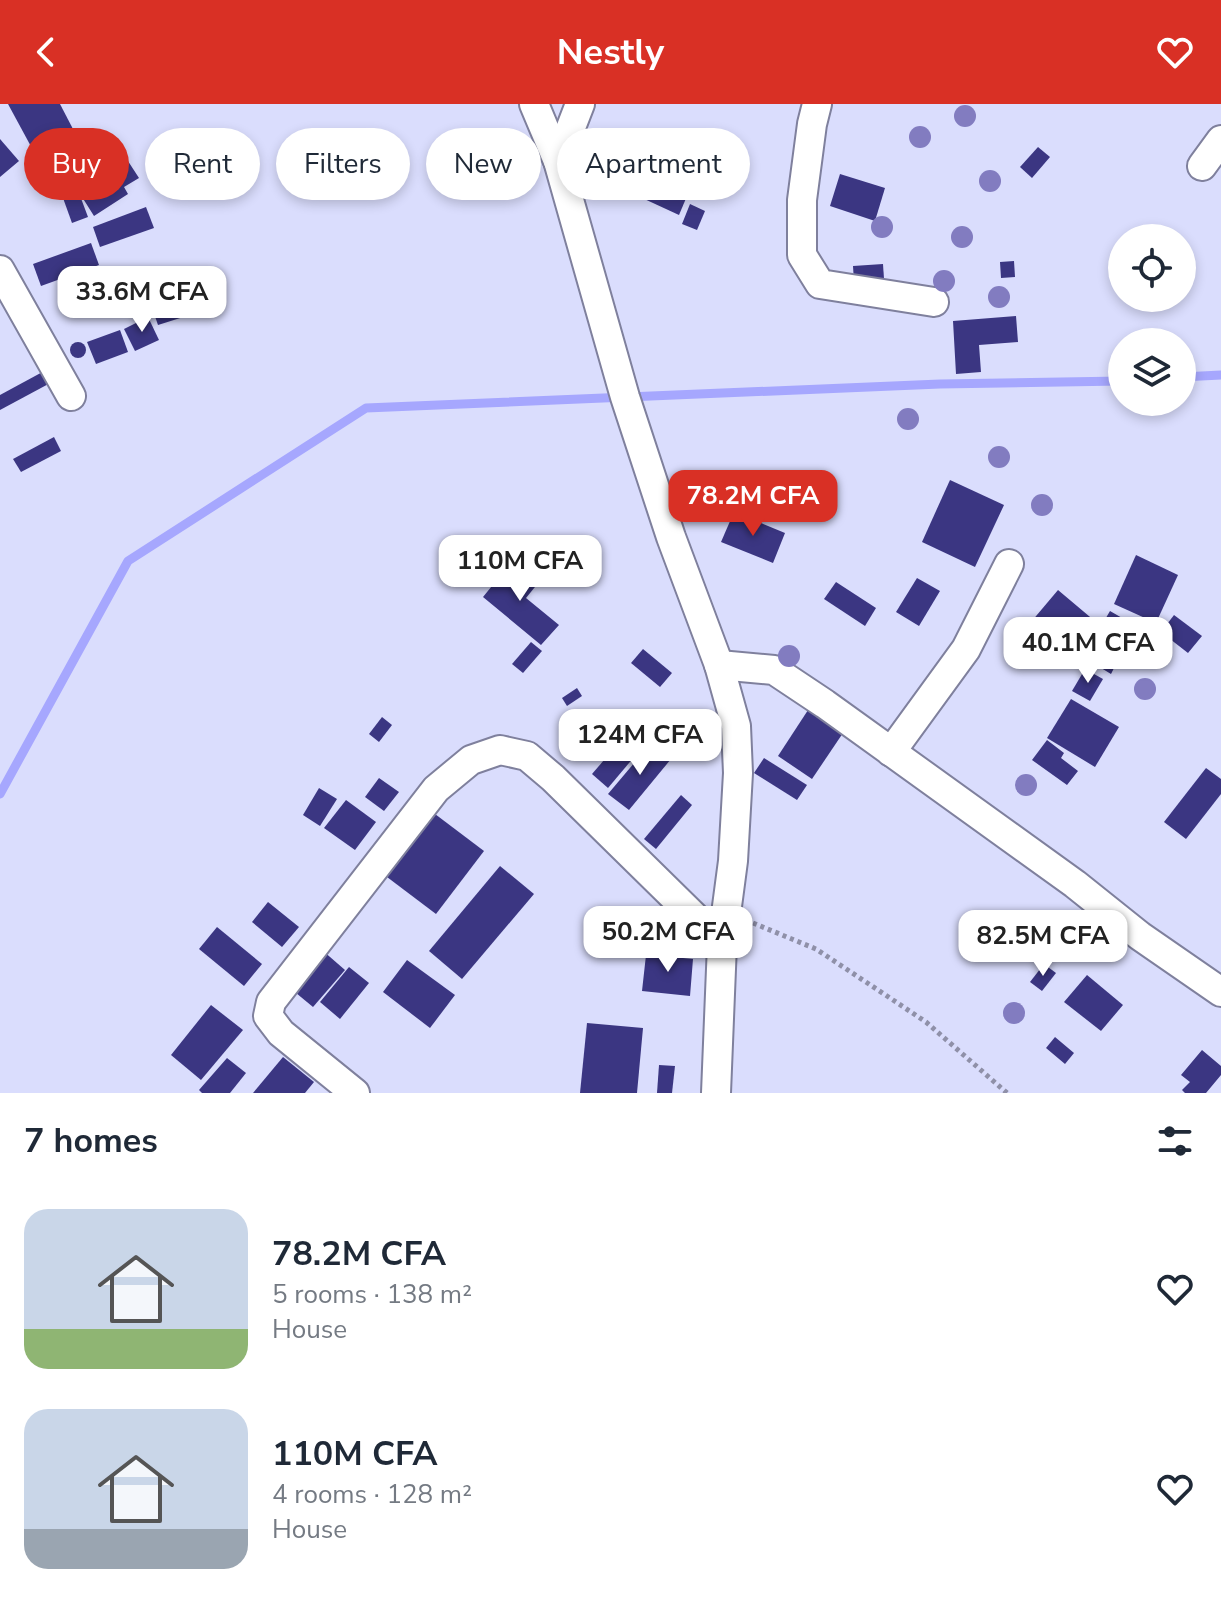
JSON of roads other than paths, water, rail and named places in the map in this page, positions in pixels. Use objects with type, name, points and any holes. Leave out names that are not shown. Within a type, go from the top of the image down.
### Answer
[{"type":"street","points":[[534,104],[557,159]]},
{"type":"street","points":[[571,128],[580,104]]},
{"type":"street","points":[[817,104],[802,200],[802,255],[820,284],[934,302]]},
{"type":"street","points":[[1202,166],[1221,140]]},
{"type":"street","points":[[569,200],[625,397],[671,537],[719,665],[736,726],[738,773],[733,861],[722,944],[716,1093]]},
{"type":"street","points":[[0,270],[71,396]]},
{"type":"street","points":[[891,752],[966,649],[1009,564]]},
{"type":"street","points":[[719,665],[774,670],[1221,992]]},
{"type":"street","points":[[355,1093],[281,1033],[268,1016],[271,1002],[436,789],[471,760],[500,750],[527,756],[722,944]]},
{"type":"waterway","points":[[1196,376],[1221,375]]},
{"type":"waterway","points":[[0,794],[128,561],[366,408],[940,384],[1108,381]]}]
